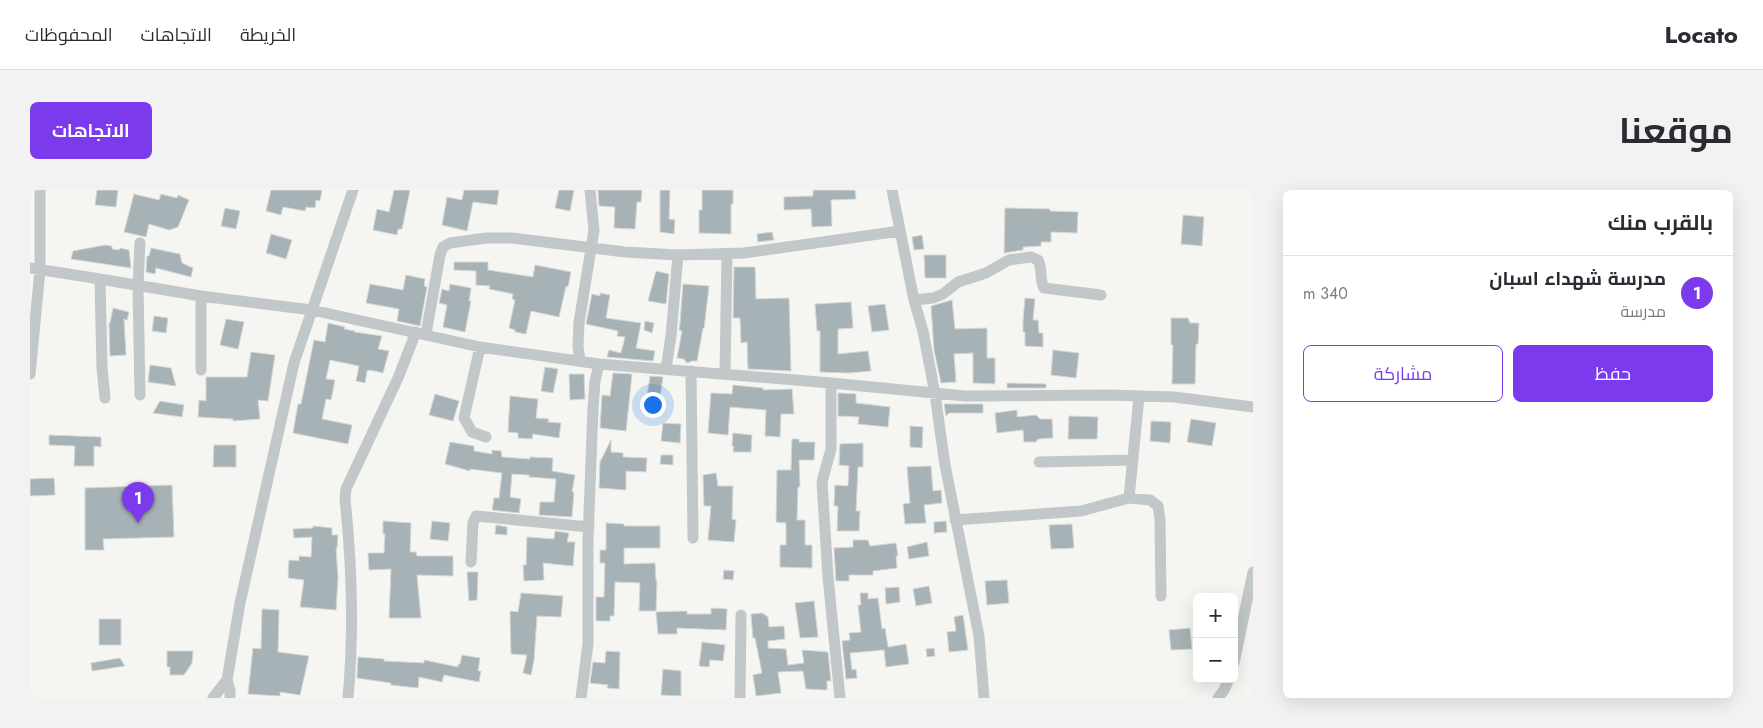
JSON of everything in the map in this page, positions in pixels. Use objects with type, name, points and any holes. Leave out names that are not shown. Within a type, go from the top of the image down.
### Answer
[{"type":"street","points":[[30,374],[40,190]]},
{"type":"street","points":[[230,698],[227,680],[240,603],[287,388],[353,190]]},
{"type":"street","points":[[580,361],[578,346],[579,323],[594,230],[590,190]]},
{"type":"street","points":[[892,190],[914,300],[923,330],[935,394],[945,465],[979,636],[984,698]]},
{"type":"street","points":[[348,698],[351,654],[350,563],[345,499],[346,489],[421,333],[443,247],[450,243],[486,238],[512,238],[592,248],[678,255],[728,254],[900,231]]},
{"type":"street","points":[[140,243],[138,285],[140,395]]},
{"type":"street","points":[[725,374],[728,254]]},
{"type":"street","points":[[666,369],[671,336],[678,255]]},
{"type":"street","points":[[914,300],[933,298],[943,294],[958,282],[986,273],[1009,260],[1031,258],[1038,260],[1041,266],[1041,284],[1044,288],[1101,295]]},
{"type":"street","points":[[35,269],[100,278],[201,296],[312,310],[480,346],[599,364],[965,396],[1109,395],[1174,397],[1253,407]]},
{"type":"street","points":[[100,278],[102,368],[105,398]]},
{"type":"street","points":[[201,296],[201,370]]},
{"type":"street","points":[[480,346],[464,418],[472,432],[486,437]]},
{"type":"street","points":[[581,698],[588,644],[593,408],[595,380],[599,364]]},
{"type":"street","points":[[690,371],[693,538]]},
{"type":"street","points":[[831,383],[832,449],[822,482],[828,577],[840,698]]},
{"type":"street","points":[[1129,498],[1139,397]]},
{"type":"street","points":[[1039,462],[1133,460]]},
{"type":"street","points":[[956,520],[1081,511],[1129,498],[1150,500],[1158,506],[1160,519],[1161,596]]},
{"type":"street","points":[[471,562],[473,523],[476,516],[589,527]]},
{"type":"street","points":[[1238,644],[1253,572]]},
{"type":"street","points":[[740,698],[741,615]]},
{"type":"street","points":[[213,698],[227,680]]},
{"type":"street","points":[[1218,698],[1227,683]]},
{"type":"street","points":[[213,698],[220,696],[226,698]]},
{"type":"building","points":[[97,190],[118,190],[116,207],[95,205]]},
{"type":"building","points":[[271,190],[322,190],[320,201],[316,200],[315,208],[306,207],[305,211],[283,207],[281,215],[266,211]]},
{"type":"building","points":[[394,190],[410,190],[402,229],[398,229],[397,235],[373,230],[377,209],[389,212]]},
{"type":"building","points":[[464,190],[499,190],[497,205],[473,202],[467,231],[442,225],[447,197],[462,200]]},
{"type":"building","points":[[559,190],[574,190],[570,211],[555,208]]},
{"type":"building","points":[[598,190],[642,190],[641,202],[637,202],[635,229],[614,228],[615,207],[599,206]]},
{"type":"building","points":[[660,190],[670,190],[669,219],[675,220],[674,234],[660,232]]},
{"type":"building","points":[[702,190],[733,190],[731,234],[699,233],[699,210],[702,210]]},
{"type":"building","points":[[813,190],[855,190],[856,199],[831,200],[832,226],[812,227],[811,209],[784,210],[784,197],[813,196]]},
{"type":"building","points":[[134,194],[159,200],[161,194],[177,198],[178,195],[189,200],[178,227],[169,230],[149,224],[146,237],[124,232]]},
{"type":"building","points":[[225,208],[240,211],[236,229],[221,226]]},
{"type":"building","points":[[1005,208],[1078,212],[1077,233],[1051,232],[1051,242],[1041,242],[1041,246],[1023,247],[1023,250],[1004,253]]},
{"type":"building","points":[[1183,215],[1204,217],[1202,246],[1181,244]]},
{"type":"building","points":[[772,232],[774,240],[758,242],[757,234]]},
{"type":"building","points":[[271,234],[292,240],[286,259],[266,253]]},
{"type":"building","points":[[922,235],[924,249],[914,250],[912,237]]},
{"type":"building","points":[[105,245],[112,246],[112,249],[129,250],[131,268],[71,259],[73,251]]},
{"type":"building","points":[[151,248],[180,254],[182,263],[193,268],[191,277],[156,268],[155,274],[146,272],[147,256],[149,256]]},
{"type":"building","points":[[924,255],[946,255],[946,278],[925,278]]},
{"type":"building","points":[[454,262],[488,262],[488,270],[533,277],[535,265],[571,272],[559,317],[531,311],[526,334],[515,332],[515,330],[509,328],[515,300],[512,299],[513,294],[489,289],[490,286],[476,285],[476,271],[454,270]]},
{"type":"building","points":[[734,267],[755,267],[756,299],[789,298],[791,371],[748,369],[747,342],[741,343],[740,318],[733,318]]},
{"type":"building","points":[[656,271],[669,274],[666,304],[648,301]]},
{"type":"building","points":[[406,275],[425,279],[424,286],[427,287],[420,326],[397,321],[399,309],[366,303],[370,284],[403,290]]},
{"type":"building","points":[[450,284],[471,288],[469,301],[471,301],[465,332],[443,327],[447,305],[439,303],[442,289],[449,291]]},
{"type":"building","points":[[683,284],[709,286],[704,329],[697,361],[687,363],[684,359],[677,358],[682,331],[679,330]]},
{"type":"building","points":[[600,293],[610,295],[606,318],[641,323],[636,348],[655,351],[653,361],[607,357],[609,350],[621,353],[625,337],[617,336],[618,331],[586,324],[592,294],[600,296]]},
{"type":"building","points":[[1025,298],[1035,299],[1033,320],[1038,320],[1039,333],[1043,333],[1043,347],[1025,346],[1023,321]]},
{"type":"building","points":[[952,300],[955,329],[987,328],[987,358],[995,358],[995,384],[973,383],[973,353],[954,354],[956,382],[941,383],[934,350],[931,306]]},
{"type":"building","points":[[851,302],[853,328],[838,329],[838,354],[868,351],[871,371],[848,373],[820,372],[820,331],[817,331],[815,304]]},
{"type":"building","points":[[885,304],[889,330],[872,332],[868,306]]},
{"type":"building","points":[[113,308],[129,312],[127,320],[124,319],[126,355],[110,356],[109,323]]},
{"type":"building","points":[[154,316],[168,318],[166,333],[152,331]]},
{"type":"building","points":[[1171,318],[1188,318],[1190,323],[1199,323],[1198,344],[1196,344],[1195,384],[1172,384],[1173,345],[1171,345]]},
{"type":"building","points":[[226,319],[244,322],[238,349],[220,345]]},
{"type":"building","points":[[645,321],[654,323],[652,333],[644,330]]},
{"type":"building","points":[[328,323],[345,327],[344,329],[354,332],[382,336],[378,349],[389,351],[383,373],[367,371],[365,383],[356,381],[359,366],[330,360],[326,379],[335,380],[331,400],[326,399],[322,419],[352,425],[348,444],[293,433],[298,404],[301,404],[314,340],[325,342]]},
{"type":"building","points":[[1053,350],[1079,353],[1076,378],[1051,375]]},
{"type":"building","points":[[251,352],[275,355],[268,401],[258,400],[260,419],[233,421],[233,419],[198,417],[199,400],[206,401],[206,377],[247,377]]},
{"type":"building","points":[[150,365],[171,368],[176,386],[148,382]]},
{"type":"building","points":[[545,367],[558,369],[553,393],[541,391]]},
{"type":"building","points":[[613,373],[632,374],[626,431],[600,428],[602,395],[610,396]]},
{"type":"building","points":[[569,374],[584,374],[585,399],[570,400]]},
{"type":"building","points":[[650,376],[663,377],[659,405],[646,403]]},
{"type":"building","points":[[1007,383],[1046,384],[1046,388],[1007,388]]},
{"type":"building","points":[[733,385],[763,388],[763,390],[792,389],[794,414],[781,414],[780,437],[765,436],[766,410],[730,407],[728,435],[708,433],[711,393],[732,394]]},
{"type":"building","points":[[838,393],[856,394],[856,403],[890,407],[888,427],[858,424],[859,417],[838,416]]},
{"type":"building","points":[[435,394],[459,401],[453,421],[429,415]]},
{"type":"building","points":[[510,396],[538,399],[536,418],[549,419],[548,422],[561,423],[559,438],[533,434],[532,439],[518,438],[518,433],[508,432]]},
{"type":"building","points":[[160,401],[184,405],[182,417],[153,413]]},
{"type":"building","points":[[944,404],[983,404],[983,413],[949,413],[946,416]]},
{"type":"building","points":[[1017,410],[1017,417],[1036,415],[1040,419],[1052,419],[1053,438],[1038,439],[1036,442],[1024,442],[1023,430],[997,433],[995,413]]},
{"type":"building","points":[[1069,416],[1098,417],[1097,439],[1068,439]]},
{"type":"building","points":[[1191,419],[1216,423],[1212,446],[1187,442]]},
{"type":"building","points":[[1151,421],[1171,422],[1170,443],[1150,441]]},
{"type":"building","points":[[663,423],[681,424],[680,443],[661,441]]},
{"type":"building","points":[[910,426],[923,427],[922,448],[910,447]]},
{"type":"building","points":[[733,433],[752,435],[751,452],[733,452]]},
{"type":"building","points":[[49,435],[101,437],[101,447],[94,446],[94,466],[74,466],[75,446],[49,445]]},
{"type":"building","points":[[792,439],[799,439],[799,442],[815,442],[814,460],[799,460],[800,487],[798,487],[797,520],[805,520],[805,545],[812,545],[812,568],[780,567],[780,545],[786,545],[786,523],[776,522],[777,470],[791,470]]},
{"type":"building","points":[[611,440],[611,452],[623,453],[623,457],[647,458],[646,472],[626,471],[626,490],[599,488],[600,462]]},
{"type":"building","points":[[450,442],[474,446],[474,451],[492,454],[492,450],[501,451],[502,457],[553,458],[552,471],[575,475],[572,492],[574,492],[572,517],[539,515],[540,502],[554,502],[556,479],[529,477],[529,475],[512,474],[510,497],[521,499],[519,513],[492,510],[494,498],[499,498],[502,473],[470,469],[470,471],[445,464]]},
{"type":"building","points":[[863,443],[863,467],[858,467],[856,511],[860,511],[859,531],[837,531],[838,506],[834,506],[835,485],[848,486],[849,466],[839,465],[840,444]]},
{"type":"building","points":[[214,445],[236,445],[236,467],[213,467]]},
{"type":"building","points":[[661,455],[673,455],[673,465],[660,464]]},
{"type":"building","points":[[931,466],[933,491],[941,490],[942,503],[924,505],[926,523],[905,524],[903,504],[910,503],[907,467]]},
{"type":"building","points":[[716,473],[718,486],[733,486],[732,519],[736,520],[734,542],[708,540],[711,506],[704,506],[703,475]]},
{"type":"building","points":[[54,478],[55,495],[30,496],[30,479]]},
{"type":"building","points":[[172,485],[174,537],[103,539],[104,550],[85,550],[85,488]]},
{"type":"building","points":[[383,521],[411,523],[410,552],[416,552],[417,556],[453,556],[453,576],[417,575],[421,618],[389,618],[391,569],[369,570],[368,553],[384,553],[385,534],[383,534]]},
{"type":"building","points":[[432,521],[450,523],[448,541],[430,539]]},
{"type":"building","points":[[946,521],[947,532],[934,533],[934,522]]},
{"type":"building","points":[[606,523],[624,524],[624,526],[660,526],[660,548],[624,548],[624,564],[655,563],[657,581],[656,611],[639,611],[640,583],[615,582],[614,616],[610,616],[610,621],[596,621],[596,597],[604,597],[605,563],[600,563],[600,550],[606,550]]},
{"type":"building","points":[[1072,524],[1074,548],[1051,549],[1049,525]]},
{"type":"building","points":[[496,525],[507,527],[507,535],[495,534]]},
{"type":"building","points":[[313,526],[332,528],[332,535],[338,535],[336,548],[338,578],[336,610],[300,607],[304,580],[288,578],[289,560],[299,561],[299,556],[311,557],[312,537],[294,538],[293,529],[313,528]]},
{"type":"building","points":[[555,531],[569,533],[567,542],[575,542],[573,566],[543,563],[544,580],[524,581],[523,565],[526,565],[527,537],[554,539]]},
{"type":"building","points":[[853,540],[868,540],[870,546],[896,543],[897,568],[873,571],[873,575],[849,575],[849,581],[836,581],[834,548],[853,547]]},
{"type":"building","points":[[927,542],[929,556],[909,559],[907,547]]},
{"type":"building","points":[[724,570],[734,571],[733,580],[723,579]]},
{"type":"building","points":[[467,572],[478,572],[477,600],[469,601]]},
{"type":"building","points":[[1007,580],[1009,603],[987,605],[985,581]]},
{"type":"building","points":[[929,586],[932,603],[916,606],[913,589]]},
{"type":"building","points":[[899,587],[900,602],[886,604],[885,588]]},
{"type":"building","points":[[521,593],[563,596],[561,617],[537,616],[531,675],[523,673],[527,655],[511,654],[510,611],[518,612]]},
{"type":"building","points":[[860,593],[868,593],[868,599],[878,598],[882,629],[885,628],[888,647],[906,644],[909,664],[886,667],[884,650],[850,653],[852,670],[856,669],[857,678],[846,679],[842,641],[850,640],[849,633],[861,632],[858,605],[861,605]]},
{"type":"building","points":[[814,601],[818,637],[800,638],[795,603]]},
{"type":"building","points":[[711,608],[727,609],[726,630],[677,628],[677,634],[658,634],[656,612],[687,611],[687,614],[711,614]]},
{"type":"building","points":[[262,609],[279,610],[278,652],[309,656],[300,695],[280,692],[280,696],[248,694],[253,648],[261,649]]},
{"type":"building","points":[[762,613],[768,617],[769,627],[784,626],[785,639],[768,641],[768,648],[786,649],[788,665],[804,663],[802,650],[828,652],[831,681],[827,681],[827,690],[806,689],[803,671],[778,672],[781,693],[756,696],[753,675],[762,673],[755,638],[753,638],[751,614]]},
{"type":"building","points":[[963,615],[968,650],[949,652],[947,632],[956,631],[954,617]]},
{"type":"building","points":[[99,619],[121,619],[121,645],[99,645]]},
{"type":"building","points":[[1190,628],[1192,649],[1171,650],[1169,630]]},
{"type":"building","points":[[702,642],[725,645],[723,661],[710,660],[709,667],[699,666]]},
{"type":"building","points":[[934,648],[935,656],[927,657],[926,649]]},
{"type":"building","points":[[167,651],[193,651],[192,663],[184,675],[170,675],[170,667],[167,667]]},
{"type":"building","points":[[606,651],[620,652],[619,689],[607,688],[608,685],[590,683],[593,662],[605,663]]},
{"type":"building","points":[[462,655],[480,658],[478,671],[481,671],[479,682],[444,675],[442,682],[419,677],[418,688],[357,678],[358,657],[384,659],[384,661],[424,663],[424,660],[458,667]]},
{"type":"building","points":[[120,658],[125,666],[92,671],[91,663]]},
{"type":"building","points":[[663,669],[681,671],[681,696],[661,695]]},
{"type":"place","name":"مدرسة شهداء اسبان","points":[[138,523]]}]
